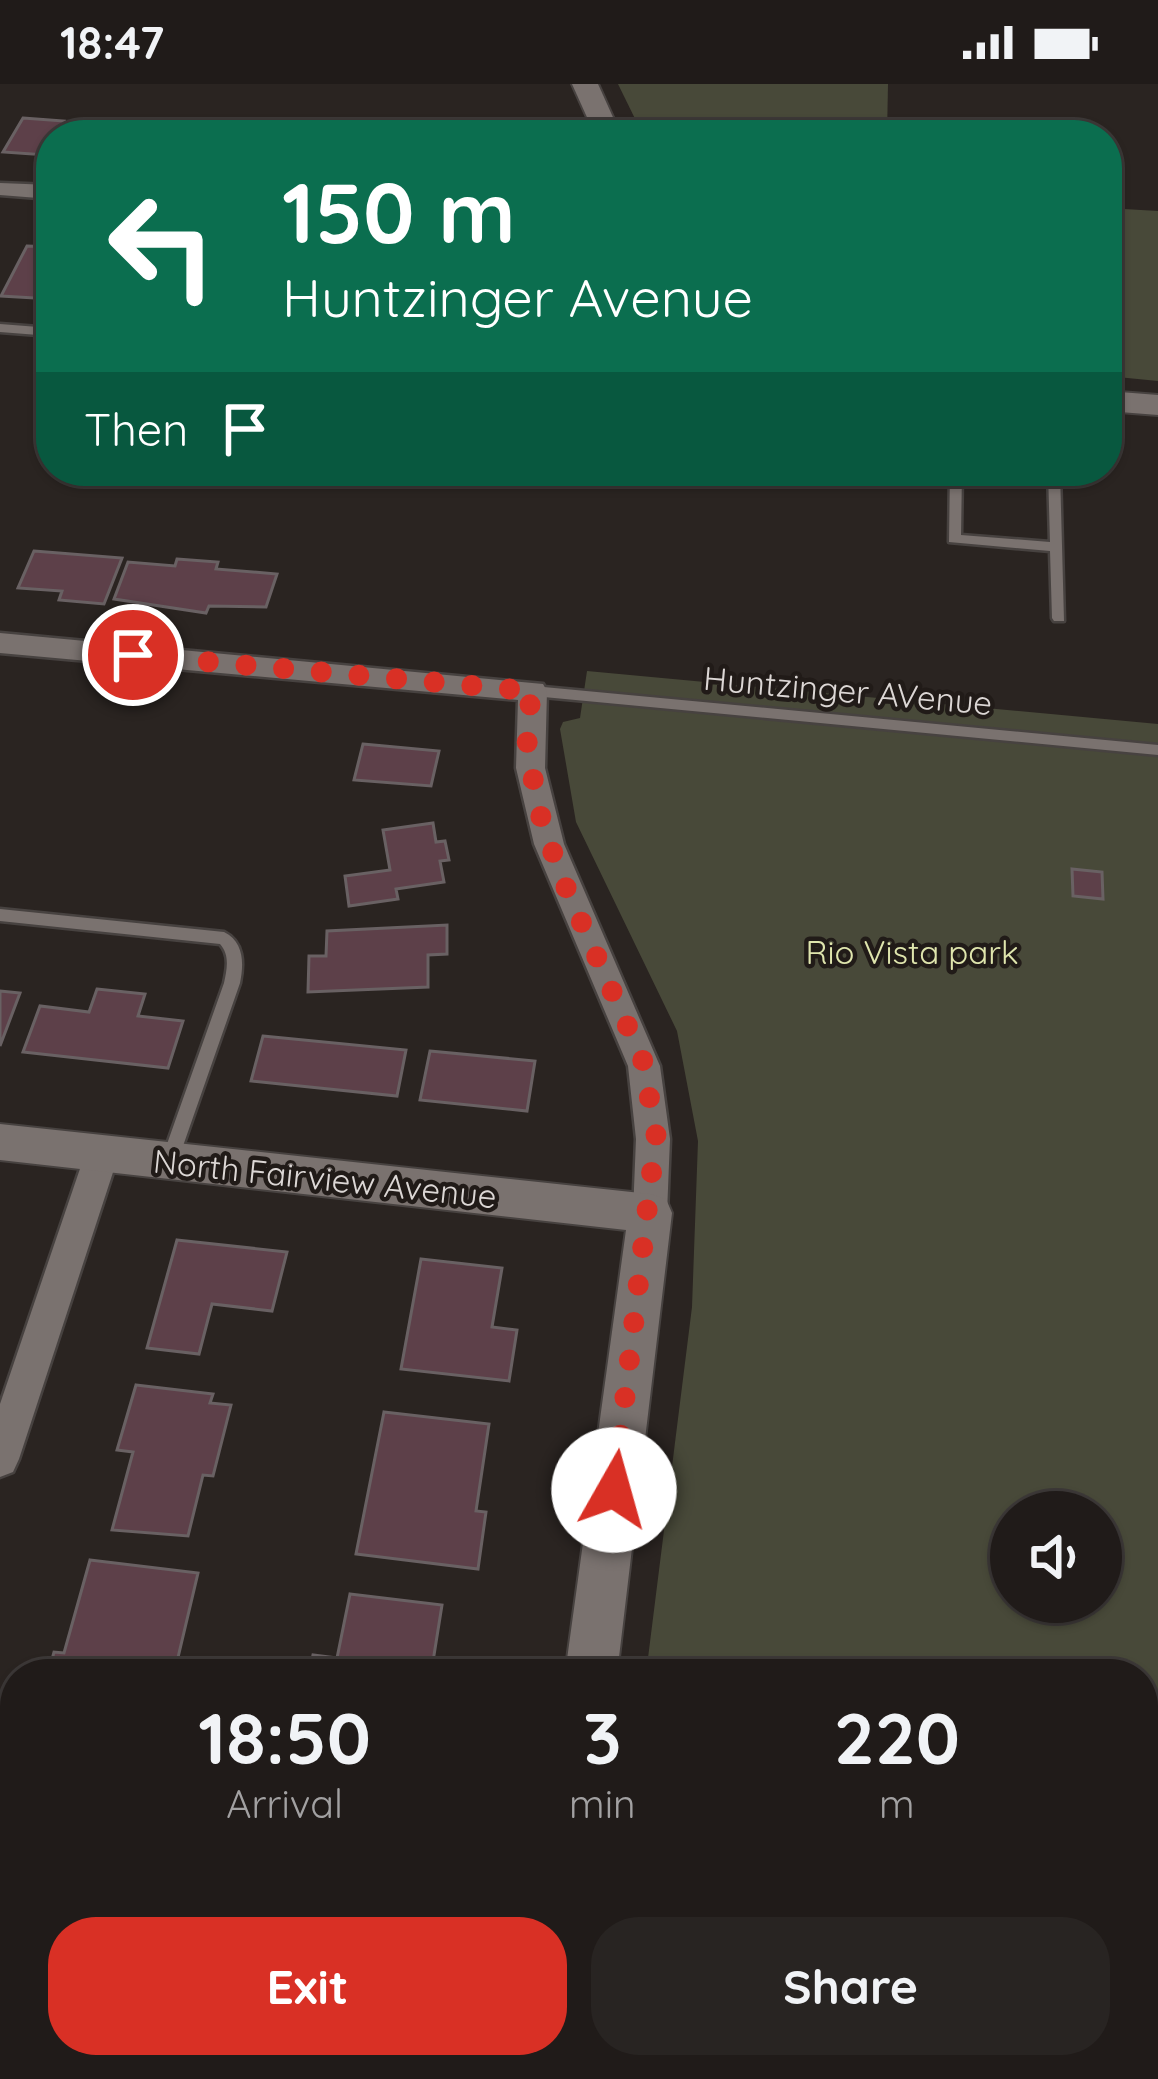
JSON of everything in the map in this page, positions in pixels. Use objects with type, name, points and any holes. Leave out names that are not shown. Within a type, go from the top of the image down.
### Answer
[{"type":"street","points":[[585,84],[601,120]]},
{"type":"street","points":[[0,189],[36,191]]},
{"type":"street","points":[[1122,402],[1158,405]]},
{"type":"street","points":[[0,643],[533,691],[526,724],[541,817],[560,874],[643,1061],[656,1135],[593,1659]]},
{"type":"street","name":"North Fairview Avenue","points":[[0,1142],[650,1213]]},
{"type":"street","points":[[0,1459],[102,1154]]},
{"type":"lane","points":[[0,328],[36,331]]},
{"type":"lane","points":[[956,486],[954,539],[1055,547]]},
{"type":"lane","points":[[1054,486],[1059,618]]},
{"type":"lane","name":"Huntzinger AVenue","points":[[533,691],[1158,750]]},
{"type":"lane","points":[[0,915],[224,938],[232,946],[236,964],[232,983],[170,1161]]},
{"type":"green space","points":[[618,84],[888,84],[887,120],[636,120]]},
{"type":"green space","points":[[1122,209],[1158,211],[1158,381],[1122,377]]},
{"type":"green space","name":"Rio Vista park","points":[[587,671],[1158,724],[1158,1659],[648,1659],[692,1307],[698,1141],[677,1031],[576,822],[560,729],[563,722],[580,718]]},
{"type":"building","points":[[23,118],[50,120],[36,120],[36,154],[3,152]]},
{"type":"building","points":[[27,246],[36,246],[36,298],[1,296]]},
{"type":"building","points":[[34,551],[122,558],[104,604],[59,600],[62,591],[18,588]]},
{"type":"building","points":[[177,559],[218,562],[216,569],[277,574],[266,607],[209,606],[206,613],[114,599],[128,562],[175,566]]},
{"type":"building","points":[[363,744],[439,751],[431,786],[354,780]]},
{"type":"building","points":[[433,823],[436,842],[445,841],[449,860],[440,861],[444,882],[396,889],[398,899],[349,906],[345,876],[390,870],[383,830]]},
{"type":"building","points":[[1072,869],[1102,872],[1103,899],[1073,896]]},
{"type":"building","points":[[447,925],[447,954],[428,955],[428,987],[308,992],[309,956],[326,956],[327,931]]},
{"type":"building","points":[[97,989],[145,994],[138,1016],[183,1021],[168,1068],[23,1052],[40,1006],[89,1012]]},
{"type":"building","points":[[0,991],[20,993],[0,1046]]},
{"type":"building","points":[[263,1036],[406,1050],[397,1096],[251,1081]]},
{"type":"building","points":[[430,1051],[535,1061],[527,1111],[420,1100]]},
{"type":"building","points":[[177,1240],[287,1252],[272,1311],[212,1304],[199,1354],[147,1348]]},
{"type":"building","points":[[421,1259],[502,1268],[492,1327],[517,1330],[509,1381],[401,1369]]},
{"type":"building","points":[[136,1385],[213,1394],[210,1403],[231,1405],[213,1476],[203,1475],[188,1536],[112,1530],[133,1452],[117,1450]]},
{"type":"building","points":[[384,1412],[489,1424],[476,1511],[486,1512],[478,1569],[356,1554]]},
{"type":"building","points":[[90,1560],[198,1573],[178,1659],[52,1659],[54,1652],[64,1653]]},
{"type":"building","points":[[350,1594],[442,1605],[433,1659],[312,1659],[313,1655],[337,1658]]},
{"type":"route","points":[[133,655],[533,691],[526,724],[541,817],[560,874],[643,1061],[656,1135],[614,1490]]}]
